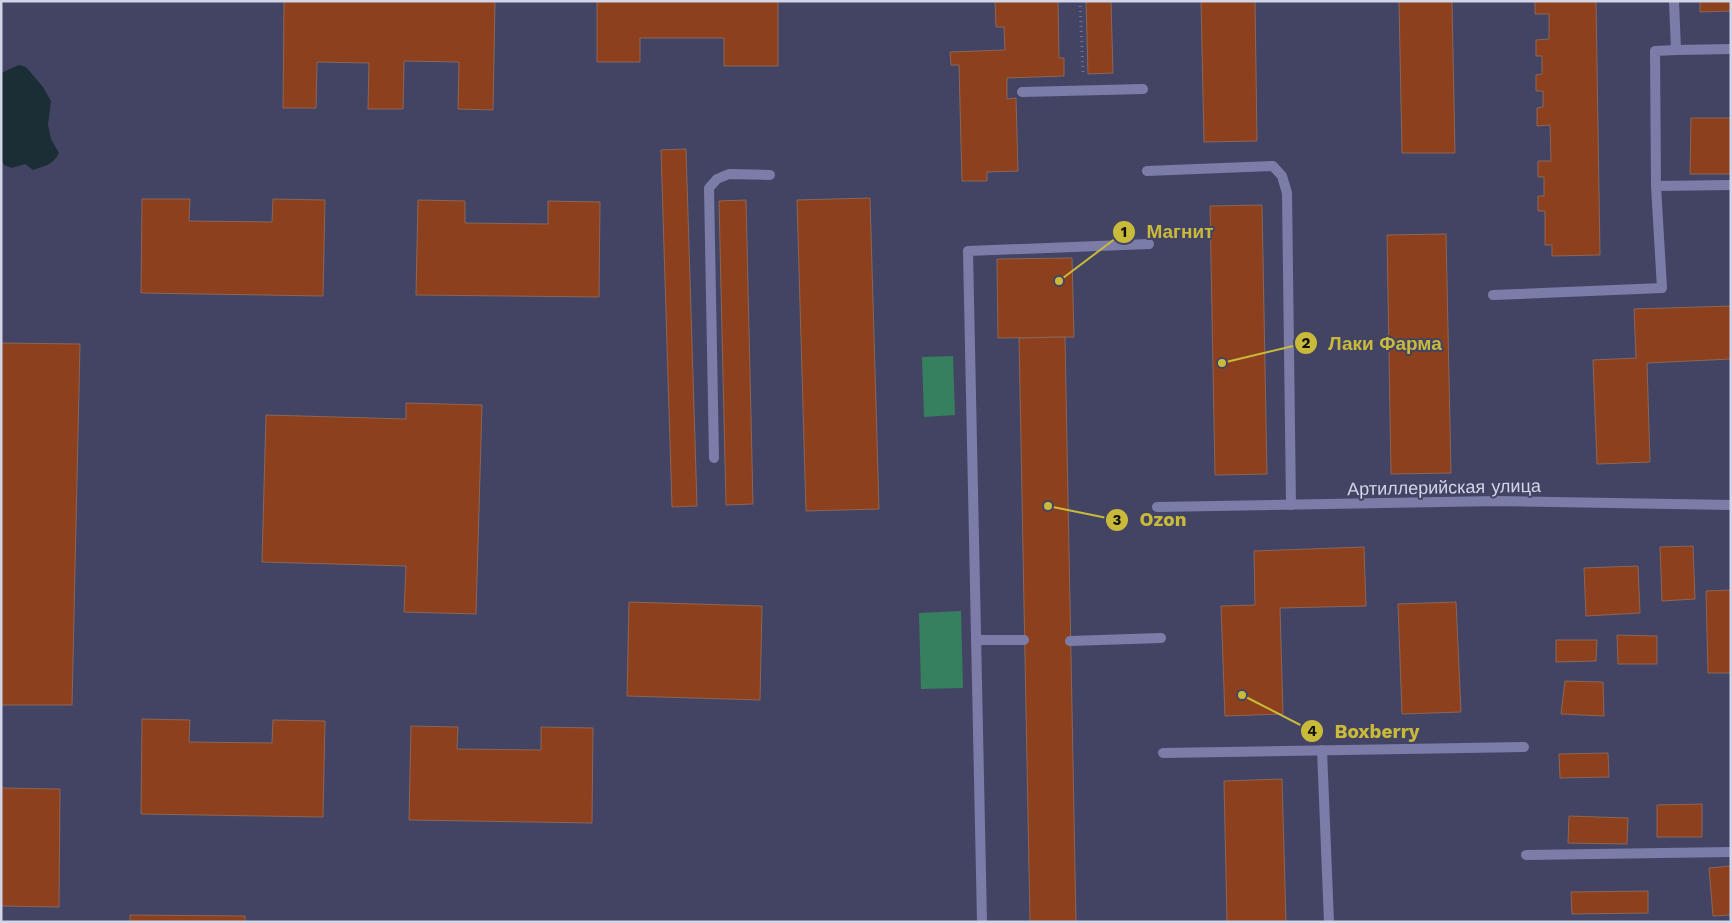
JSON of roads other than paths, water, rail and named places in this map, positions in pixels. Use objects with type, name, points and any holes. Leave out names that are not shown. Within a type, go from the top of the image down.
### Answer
[{"type":"street","points":[[1674,1],[1676,50]]},
{"type":"street","points":[[1493,295],[1662,288],[1656,186],[1655,51],[1731,49]]},
{"type":"street","points":[[1022,92],[1142,89]]},
{"type":"street","points":[[1146,171],[1273,166],[1282,176],[1287,193],[1291,505]]},
{"type":"street","points":[[714,458],[709,188],[716,179],[728,174],[770,175]]},
{"type":"street","points":[[1656,186],[1731,185]]},
{"type":"street","points":[[982,922],[968,251],[1149,244]]},
{"type":"street","name":"Артиллерийская улица","points":[[1157,507],[1498,501],[1731,504]]},
{"type":"street","points":[[1070,641],[1161,638]]},
{"type":"street","points":[[976,640],[1024,640]]},
{"type":"street","points":[[1163,753],[1524,746]]},
{"type":"street","points":[[1322,750],[1329,922]]},
{"type":"street","points":[[1526,854],[1731,852]]},
{"type":"water","points":[[19,65],[26,67],[43,87],[51,101],[48,125],[51,139],[59,153],[51,163],[33,170],[25,164],[12,168],[4,165],[1,159],[1,73]]},
{"type":"place","name":"Магнит","points":[[1059,281]]},
{"type":"place","name":"Лаки Фарма","points":[[1222,363]]},
{"type":"place","name":"Ozon","points":[[1048,506]]},
{"type":"place","name":"Boxberry","points":[[1242,695]]}]
